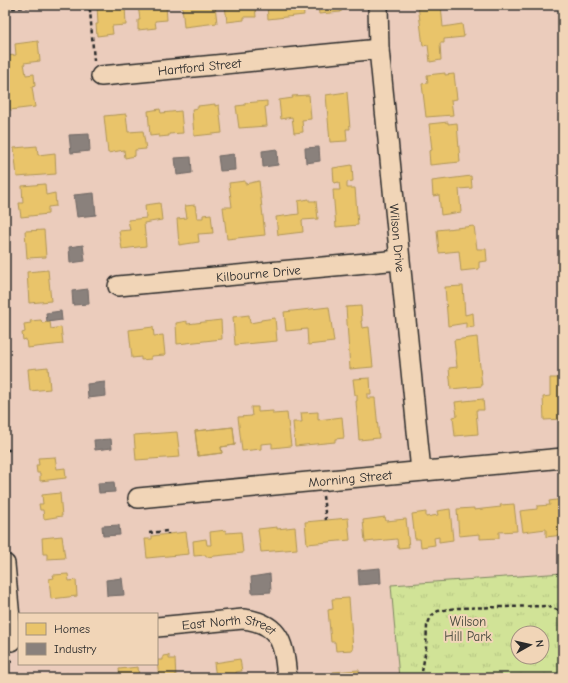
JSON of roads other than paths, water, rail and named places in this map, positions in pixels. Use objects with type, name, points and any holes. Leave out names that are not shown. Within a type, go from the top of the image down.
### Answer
[{"type":"street","name":"Wilson Drive","points":[[378,5],[379,49],[421,471]]},
{"type":"street","name":"Hartford Street","points":[[101,76],[379,49]]},
{"type":"street","name":"Kilbourne Drive","points":[[118,286],[399,260]]},
{"type":"street","name":"Morning Street","points":[[138,498],[563,458]]},
{"type":"street","points":[[5,564],[12,650]]},
{"type":"street","name":"East North Street","points":[[158,627],[243,619],[253,620],[265,625],[276,634],[282,642],[285,652],[287,678]]},
{"type":"park label","name":"Wilson Hill Park","points":[[468,628]]}]
